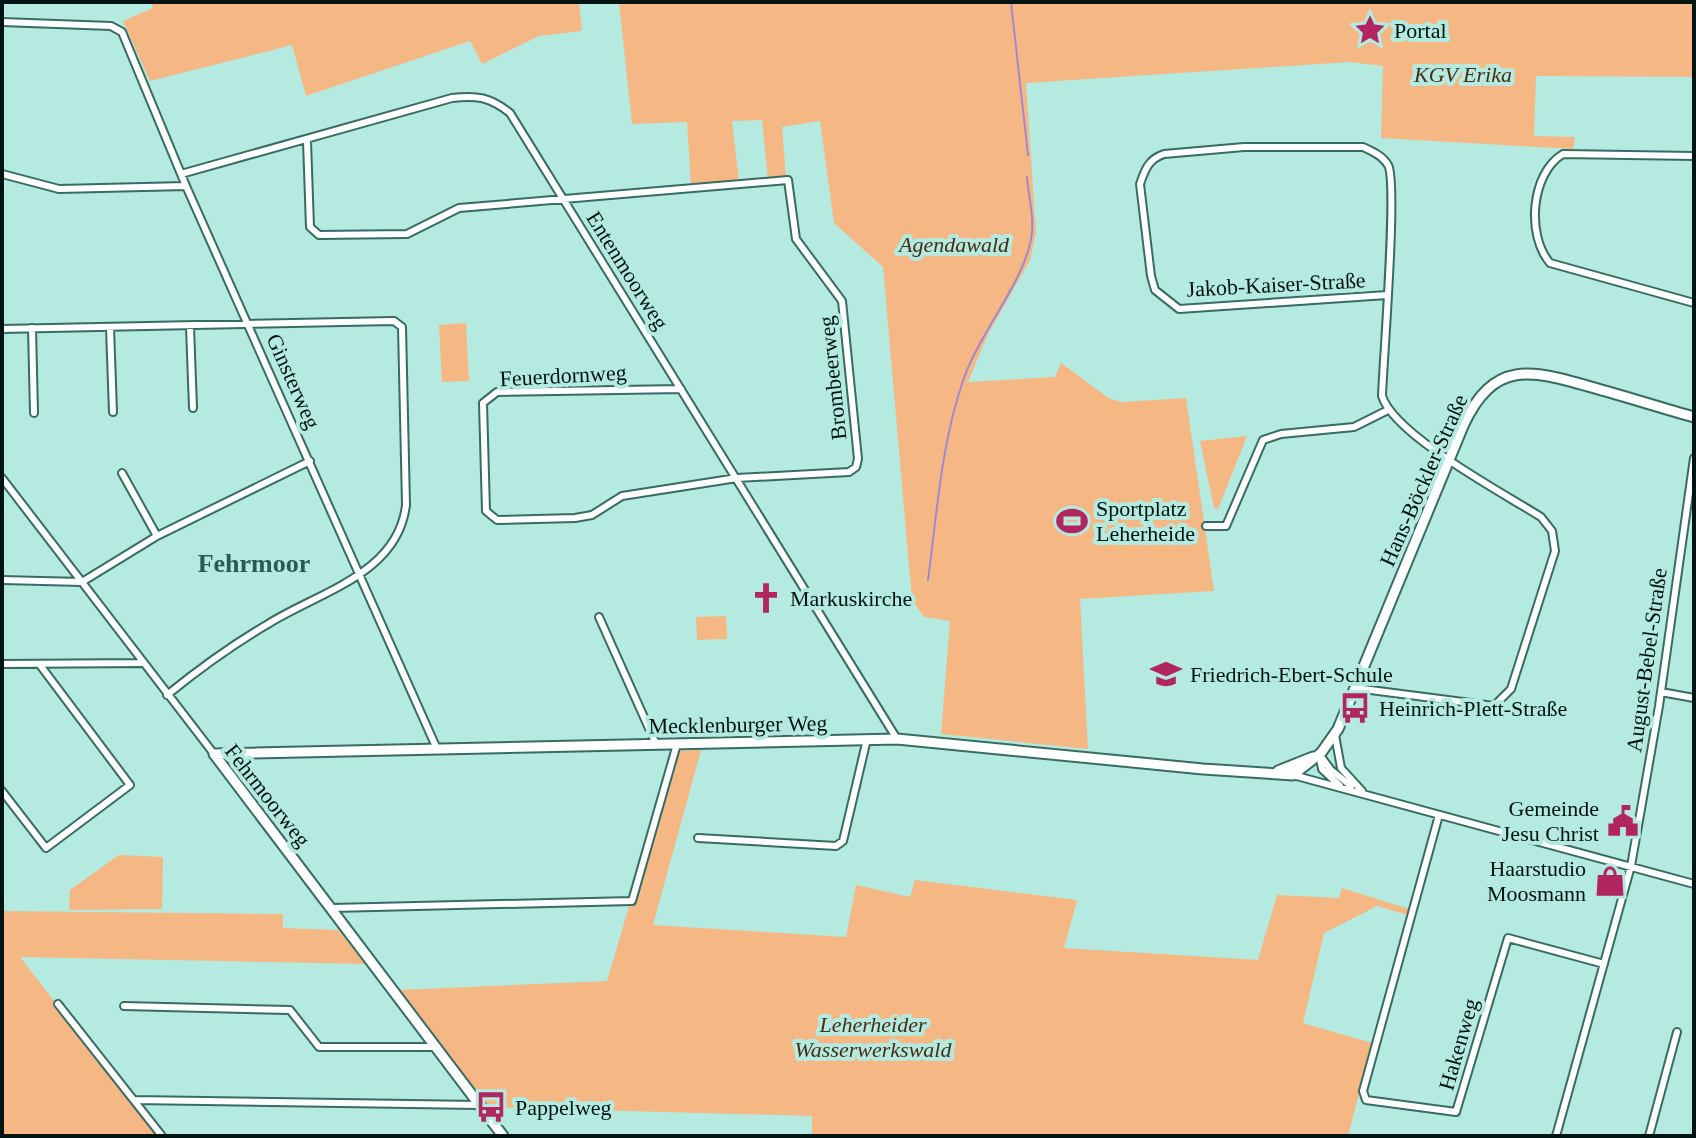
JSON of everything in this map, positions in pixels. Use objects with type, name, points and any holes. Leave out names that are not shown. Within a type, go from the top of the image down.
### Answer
[{"type":"street","name":"Ginsterweg","points":[[2,22],[117,29],[437,749]]},
{"type":"street","name":"Entenmoorweg","points":[[181,174],[452,98],[475,96],[494,100],[510,113],[897,739]]},
{"type":"street","points":[[307,141],[310,227],[319,235],[407,234],[459,208],[563,199]]},
{"type":"street","name":"Jakob-Kaiser-Straße","points":[[1386,411],[1382,396],[1387,295],[1392,180],[1388,165],[1378,154],[1363,147],[1230,148],[1164,154],[1155,157],[1144,170],[1140,184],[1151,276],[1155,290],[1179,309],[1387,295]]},
{"type":"street","points":[[1694,156],[1563,154],[1549,164],[1539,182],[1536,232],[1541,251],[1550,263],[1694,303]]},
{"type":"street","points":[[2,174],[59,189],[186,186]]},
{"type":"street","name":"Brombeerweg","points":[[563,199],[788,180],[796,239],[842,301],[858,459],[856,467],[849,472],[737,478]]},
{"type":"street","points":[[2,329],[399,322],[405,382],[404,524],[388,549],[361,575],[269,623],[208,662],[167,695]]},
{"type":"street","points":[[190,327],[193,408]]},
{"type":"street","points":[[32,328],[34,413]]},
{"type":"street","points":[[110,328],[113,412]]},
{"type":"street","name":"Hans-Böckler-Straße","points":[[1293,775],[1319,754],[1335,735],[1449,459],[1481,392],[1519,373],[1554,376],[1694,417]]},
{"type":"street","name":"Feuerdornweg","points":[[681,389],[497,392],[488,397],[483,403],[486,511],[489,516],[497,520],[575,518],[592,515],[622,496],[737,478]]},
{"type":"street","points":[[1206,526],[1226,526],[1263,440],[1281,434],[1354,427],[1386,411],[1396,422],[1449,459],[1541,517],[1552,531],[1555,551],[1511,689],[1494,706],[1355,688]]},
{"type":"street","name":"August-Bebel-Straße","points":[[1556,1136],[1631,866],[1661,692],[1694,458]]},
{"type":"street","points":[[2,580],[82,582],[157,536],[310,461]]},
{"type":"street","points":[[122,473],[157,536]]},
{"type":"street","name":"Fehrmoorweg","points":[[2,478],[503,1136]]},
{"type":"street","points":[[1685,516],[1694,517]]},
{"type":"street","points":[[599,617],[656,744]]},
{"type":"street","points":[[2,664],[142,663]]},
{"type":"street","points":[[2,791],[46,848],[130,785],[40,665]]},
{"type":"street","points":[[1661,692],[1694,698]]},
{"type":"street","points":[[1335,735],[1341,768],[1364,794]]},
{"type":"street","points":[[698,838],[836,846],[843,841],[867,739]]},
{"type":"street","name":"Mecklenburger Weg","points":[[214,754],[897,739],[1293,775],[1694,884]]},
{"type":"street","points":[[332,908],[632,901],[677,744]]},
{"type":"street","points":[[1319,754],[1322,769],[1341,788]]},
{"type":"street","name":"Mecklenburger Weg","points":[[1261,774],[1285,769],[1319,754],[1331,770],[1364,794]]},
{"type":"street","name":"Hakenweg","points":[[1439,815],[1363,1091],[1366,1100],[1456,1112],[1508,938],[1604,964]]},
{"type":"street","points":[[58,1004],[162,1136]]},
{"type":"street","points":[[124,1006],[290,1010],[319,1047],[435,1047]]},
{"type":"street","points":[[1649,1136],[1677,1032]]},
{"type":"street","points":[[134,1100],[479,1105]]},
{"type":"green space","points":[[151,2],[579,2],[582,31],[539,36],[482,64],[470,41],[306,96],[292,45],[150,81],[123,21],[153,8]]},
{"type":"green space","points":[[619,2],[1694,2],[1694,77],[1536,76],[1534,136],[1575,137],[1573,149],[1381,138],[1383,66],[1349,62],[1026,83],[1036,233],[1030,260],[987,336],[968,382],[1055,377],[1061,363],[1110,399],[1123,402],[1186,398],[1214,591],[1080,599],[1088,749],[941,734],[950,621],[924,617],[912,600],[883,267],[834,223],[820,121],[782,127],[786,177],[768,179],[762,120],[732,121],[739,181],[691,185],[687,122],[632,124]]},
{"type":"green space","points":[[466,323],[469,381],[442,382],[439,325]]},
{"type":"green space","points":[[1247,436],[1218,509],[1214,508],[1200,441]]},
{"type":"green space","points":[[726,616],[727,639],[697,640],[696,617]]},
{"type":"green space","name":"Leherheider Wasserwerkswald","points":[[701,750],[653,925],[846,937],[856,885],[910,897],[915,880],[1077,900],[1064,948],[1258,960],[1277,895],[1339,898],[1342,888],[1409,909],[1407,915],[1377,906],[1324,933],[1303,1023],[1372,1043],[1348,1136],[812,1136],[812,1116],[485,1107],[398,990],[607,981],[675,751]]},
{"type":"green space","points":[[119,855],[163,857],[162,909],[69,910],[70,890]]},
{"type":"green space","points":[[2,911],[283,914],[283,928],[338,930],[366,964],[20,957],[158,1136],[2,1136]]},
{"type":"waterway","points":[[1011,2],[1028,155]]},
{"type":"waterway","points":[[928,580],[941,479],[963,381],[1029,250],[1032,212],[1027,177]]},
{"type":"place","name":"Portal","points":[[1370,30]]},
{"type":"place","name":"Sportplatz Leherheide","points":[[1072,521]]},
{"type":"place","name":"Markuskirche","points":[[766,598]]},
{"type":"place","name":"Friedrich-Ebert-Schule","points":[[1166,674]]},
{"type":"place","name":"Heinrich-Plett-Straße","points":[[1355,708]]},
{"type":"place","name":"Gemeinde Jesu Christ","points":[[1623,821]]},
{"type":"place","name":"Haarstudio Moosmann","points":[[1610,881]]},
{"type":"place","name":"Pappelweg","points":[[491,1107]]},
{"type":"district","name":"Fehrmoor","points":[[254,563]]},
{"type":"park label","name":"KGV Erika","points":[[1463,74]]},
{"type":"park label","name":"Agendawald","points":[[954,244]]}]
